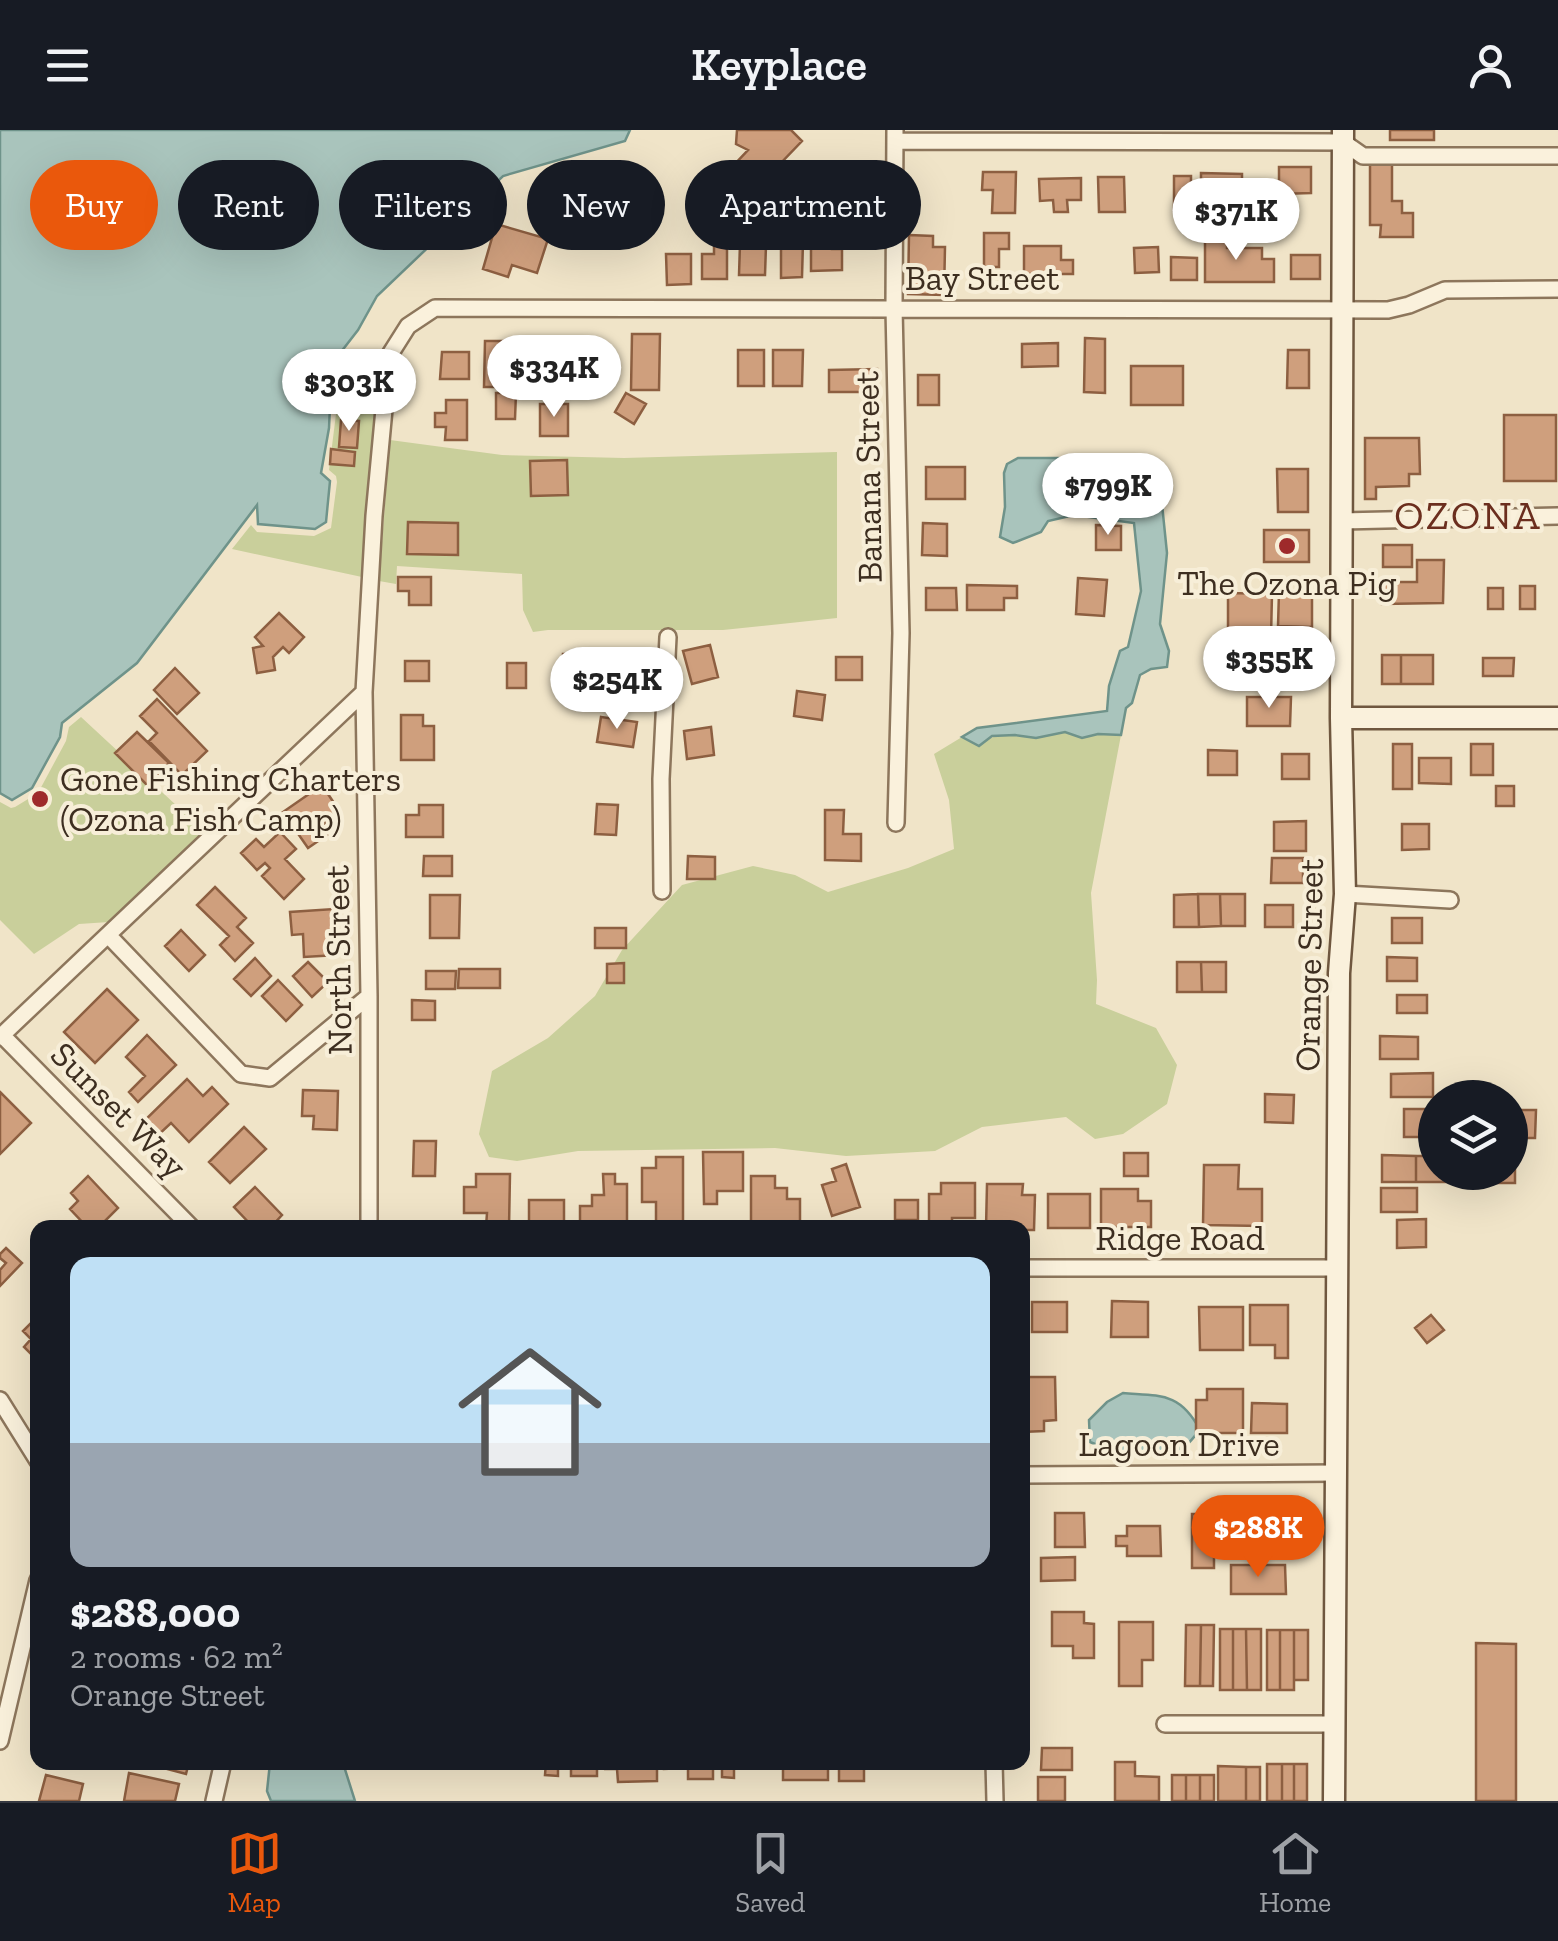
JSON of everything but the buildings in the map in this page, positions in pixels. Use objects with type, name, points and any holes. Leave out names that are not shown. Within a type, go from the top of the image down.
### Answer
[{"type":"street","points":[[895,136],[1343,136],[1363,156],[1558,156]]},
{"type":"street","name":"Banana Street","points":[[895,136],[894,308],[901,633],[896,824]]},
{"type":"street","name":"Orange Street","points":[[1334,1801],[1340,973],[1345,894],[1341,718],[1343,136]]},
{"type":"street","name":"Bay Street","points":[[408,326],[435,308],[1388,310],[1446,290],[1558,289]]},
{"type":"street","name":"North Street","points":[[368,1220],[364,692],[374,516],[389,356],[408,326]]},
{"type":"street","points":[[1342,522],[1558,516]]},
{"type":"street","points":[[662,891],[668,637]]},
{"type":"street","points":[[1,1036],[364,692]]},
{"type":"street","points":[[1341,718],[1558,718]]},
{"type":"street","points":[[1345,894],[1450,900]]},
{"type":"street","points":[[108,935],[240,1074],[270,1078],[369,996]]},
{"type":"street","name":"Sunset Way","points":[[1,1036],[184,1220]]},
{"type":"street","name":"Ridge Road","points":[[1030,1268],[1338,1268]]},
{"type":"street","points":[[0,1400],[30,1448]]},
{"type":"street","name":"Lagoon Drive","points":[[1030,1474],[1336,1473]]},
{"type":"street","points":[[0,1741],[30,1614]]},
{"type":"street","points":[[1165,1724],[1336,1724]]},
{"type":"street","points":[[214,1801],[221,1770]]},
{"type":"street","points":[[994,1770],[995,1801]]},
{"type":"green space","points":[[337,406],[376,406],[362,577],[232,549],[251,525],[257,532],[314,536],[331,528],[337,482],[329,470]]},
{"type":"green space","points":[[390,440],[502,455],[624,458],[837,452],[837,618],[723,630],[533,632],[523,610],[522,574],[397,566],[396,584],[379,581]]},
{"type":"green space","points":[[81,717],[204,831],[109,922],[79,924],[34,954],[0,920],[0,802],[11,808],[38,793],[66,741],[69,727]]},
{"type":"green space","points":[[1065,732],[1082,738],[1121,735],[1091,893],[1096,1004],[1156,1028],[1177,1065],[1167,1104],[1123,1134],[1095,1139],[1066,1117],[982,1127],[935,1151],[846,1156],[775,1148],[578,1151],[517,1161],[489,1157],[479,1134],[492,1071],[548,1038],[595,996],[622,950],[682,885],[753,866],[795,875],[828,892],[908,868],[954,849],[949,800],[934,754],[962,737],[979,745],[1001,736],[1039,737]]},
{"type":"water","points":[[0,130],[630,130],[625,141],[559,160],[527,160],[527,169],[507,175],[507,160],[339,160],[339,250],[425,250],[377,296],[358,330],[303,401],[330,406],[321,473],[330,481],[326,522],[315,529],[258,524],[257,505],[137,663],[62,723],[60,737],[32,788],[12,800],[0,793]]},
{"type":"water","points":[[1018,458],[1058,458],[1093,466],[1147,466],[1159,475],[1167,553],[1160,624],[1169,651],[1167,667],[1140,675],[1132,703],[1126,708],[1121,735],[1082,738],[1065,732],[1036,738],[992,736],[979,746],[962,737],[977,728],[1107,711],[1109,686],[1120,651],[1128,647],[1141,591],[1134,523],[1074,515],[1048,521],[1041,532],[1013,543],[1000,537],[1005,507],[1004,473],[1007,464]]},
{"type":"water","points":[[1123,1393],[1177,1402],[1200,1430],[1184,1447],[1161,1454],[1124,1453],[1090,1442],[1089,1420]]},
{"type":"water","points":[[269,1770],[345,1770],[355,1801],[271,1801],[267,1791]]},
{"type":"place","name":"The Ozona Pig","points":[[1287,546]]},
{"type":"place","name":"Gone Fishing Charters (Ozona Fish Camp)","points":[[40,799]]},
{"type":"district","name":"OZONA","points":[[1468,515]]}]
